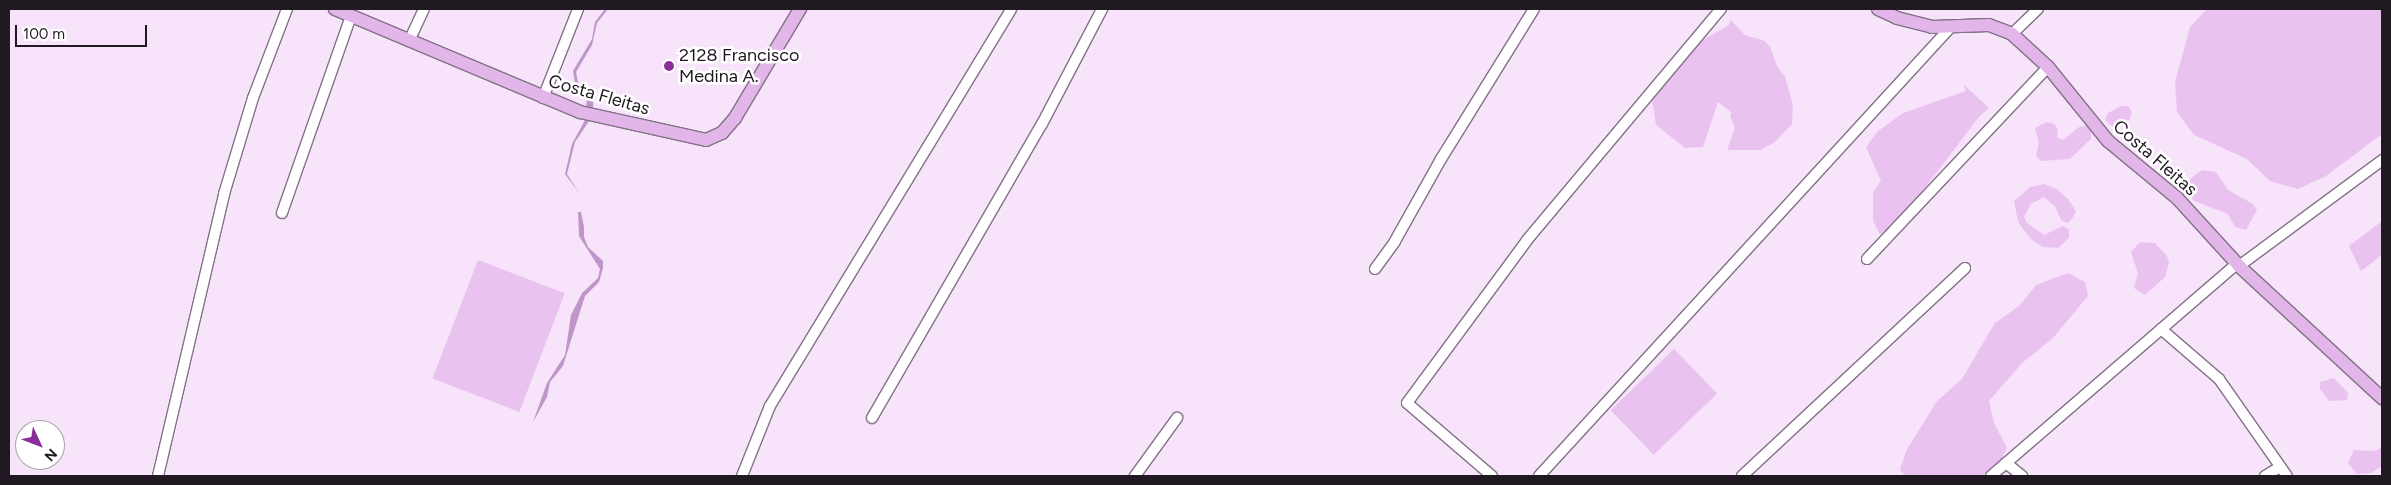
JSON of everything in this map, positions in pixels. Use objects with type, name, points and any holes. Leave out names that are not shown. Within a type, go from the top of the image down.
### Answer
[{"type":"main road","name":"Costa Fleitas","points":[[335,9],[580,112],[692,138],[713,138],[735,118],[800,9]]},
{"type":"main road","name":"Costa Fleitas","points":[[1878,9],[1917,25],[1950,28],[1989,25],[2012,34],[2048,67],[2108,141],[2177,198],[2238,265],[2382,396]]},
{"type":"street","points":[[158,476],[224,194],[253,98],[287,9]]},
{"type":"street","points":[[409,41],[424,9]]},
{"type":"street","points":[[543,98],[578,9]]},
{"type":"street","points":[[742,476],[770,406],[1011,9]]},
{"type":"street","points":[[872,418],[1042,124],[1102,9]]},
{"type":"street","points":[[1375,269],[1396,241],[1441,159],[1534,9]]},
{"type":"street","points":[[1492,476],[1408,403],[1527,240],[1721,9]]},
{"type":"street","points":[[2012,34],[2038,9]]},
{"type":"street","points":[[282,213],[352,16]]},
{"type":"street","points":[[1539,476],[1950,28]]},
{"type":"street","points":[[1866,259],[2048,67]]},
{"type":"street","points":[[1991,476],[2238,265],[2382,160]]},
{"type":"street","points":[[1742,476],[1965,268]]},
{"type":"street","points":[[2161,329],[2219,379],[2287,476]]},
{"type":"street","points":[[1135,476],[1177,418]]},
{"type":"street","points":[[2006,463],[2022,476]]},
{"type":"street","points":[[2265,476],[2280,467]]},
{"type":"shaded area","points":[[605,9],[608,9],[597,23],[592,45],[576,72],[578,82],[594,93],[593,109],[586,107],[588,92],[575,83],[573,71],[592,39],[595,22]]},
{"type":"shaded area","points":[[2207,9],[2382,9],[2382,134],[2326,176],[2298,189],[2270,181],[2247,159],[2194,135],[2177,112],[2175,82],[2190,27]]},
{"type":"shaded area","points":[[1731,20],[1745,35],[1765,41],[1770,47],[1777,66],[1785,77],[1793,105],[1792,124],[1775,142],[1760,150],[1727,150],[1735,128],[1730,116],[1732,113],[1718,102],[1703,147],[1685,148],[1656,125],[1652,100],[1668,73],[1693,45],[1728,26]]},
{"type":"shaded area","points":[[1963,84],[1989,108],[1979,117],[1908,210],[1880,235],[1873,220],[1873,192],[1881,181],[1866,147],[1878,131],[1903,113],[1966,91]]},
{"type":"shaded area","points":[[2121,106],[2128,106],[2132,112],[2130,119],[2115,129],[2105,120],[2108,113]]},
{"type":"shaded area","points":[[585,120],[589,121],[575,142],[567,174],[579,193],[565,174],[572,144]]},
{"type":"shaded area","points":[[2047,122],[2054,124],[2058,129],[2057,137],[2063,140],[2079,127],[2087,126],[2091,131],[2091,139],[2070,159],[2041,161],[2036,156],[2039,142],[2035,128]]},
{"type":"shaded area","points":[[2202,170],[2216,172],[2228,190],[2253,204],[2257,210],[2246,230],[2235,227],[2228,214],[2194,201],[2186,189],[2186,182]]},
{"type":"shaded area","points":[[2044,184],[2057,189],[2068,199],[2076,211],[2073,217],[2068,223],[2061,220],[2055,206],[2044,197],[2031,204],[2024,217],[2027,223],[2044,235],[2063,226],[2069,230],[2069,238],[2058,248],[2043,247],[2031,239],[2018,222],[2014,201],[2030,187]]},
{"type":"shaded area","points":[[578,212],[581,212],[584,237],[588,247],[603,261],[603,268],[599,282],[585,296],[563,366],[550,382],[547,397],[533,422],[547,383],[565,355],[571,315],[582,293],[598,278],[600,269],[579,236]]},
{"type":"shaded area","points":[[2382,221],[2382,255],[2361,271],[2349,246]]},
{"type":"shaded area","points":[[2140,242],[2155,243],[2167,256],[2169,263],[2165,277],[2145,295],[2134,288],[2138,273],[2131,252]]},
{"type":"shaded area","points":[[478,260],[565,293],[519,412],[432,379]]},
{"type":"shaded area","points":[[2068,273],[2085,282],[2088,296],[2053,338],[2022,363],[1989,401],[1994,423],[2007,448],[1998,466],[1981,476],[1906,476],[1900,470],[1906,451],[1937,401],[1962,379],[1995,323],[2019,306],[2036,285]]},
{"type":"shaded area","points":[[1674,349],[1717,394],[1654,455],[1611,410]]},
{"type":"shaded area","points":[[2334,378],[2348,393],[2347,400],[2329,401],[2320,389],[2320,382]]},
{"type":"shaded area","points":[[2382,447],[2382,466],[2371,473],[2357,474],[2348,463],[2354,450],[2375,451]]},
{"type":"place","name":"2128 Francisco Medina A.","points":[[669,66]]}]
